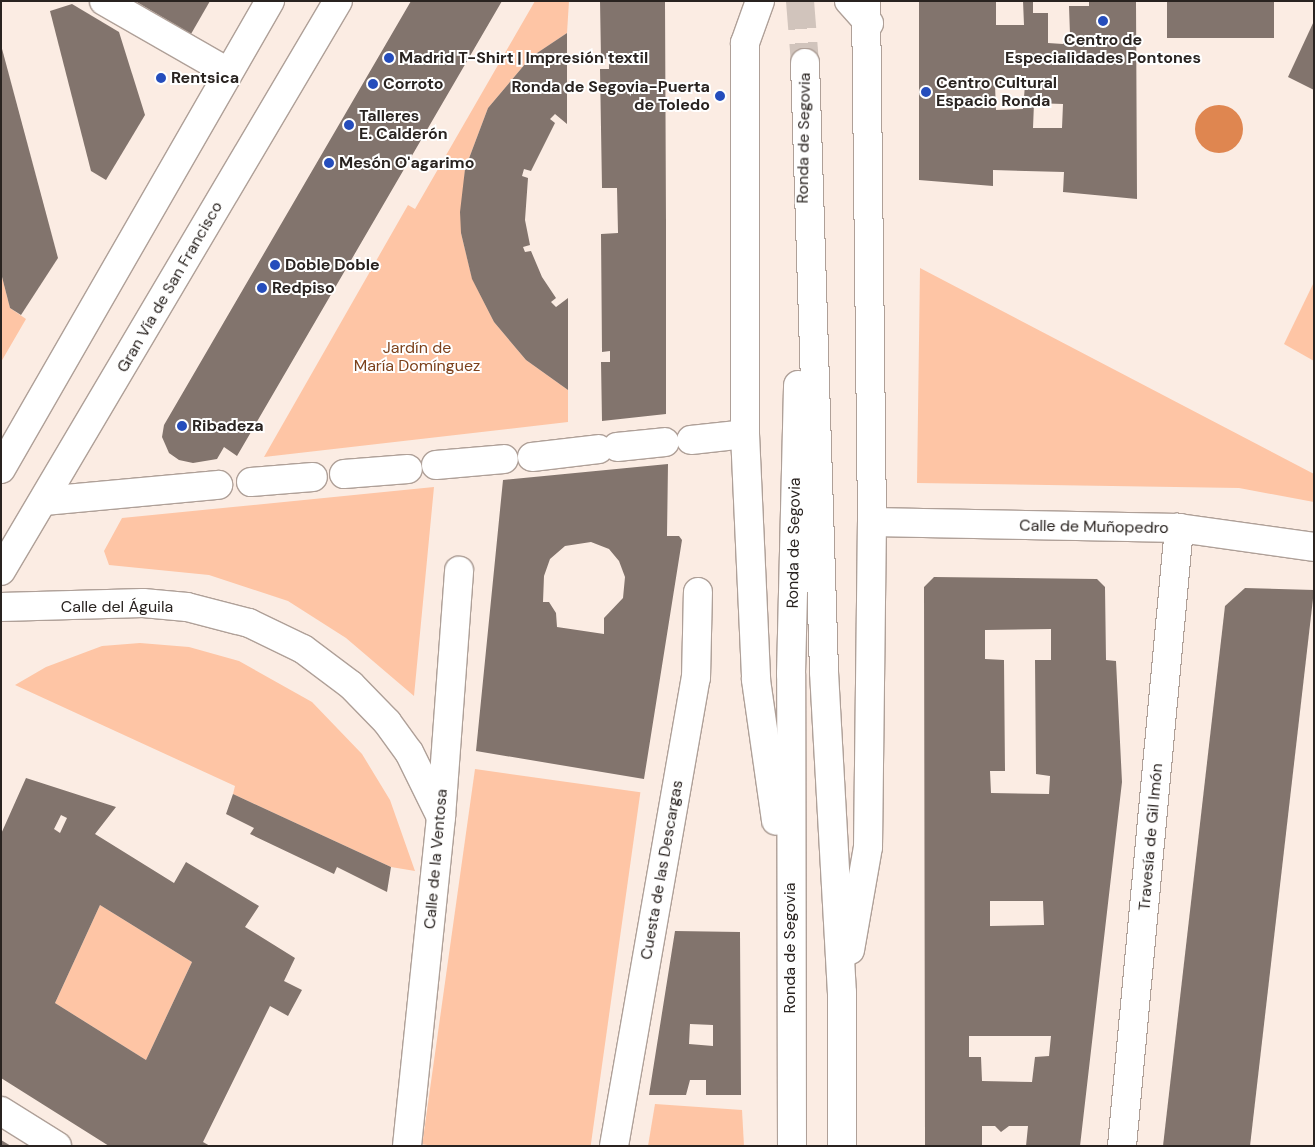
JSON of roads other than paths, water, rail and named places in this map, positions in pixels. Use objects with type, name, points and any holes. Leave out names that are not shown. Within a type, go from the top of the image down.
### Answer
[{"type":"main road","points":[[104,1],[228,72]]},
{"type":"main road","points":[[1,469],[270,1]]},
{"type":"main road","name":"Gran Vía de San Francisco","points":[[1,571],[338,1]]},
{"type":"main road","points":[[842,993],[868,847],[872,522],[868,12],[849,1]]},
{"type":"main road","points":[[761,3],[745,43],[745,434],[756,680],[790,911]]},
{"type":"main road","name":"Ronda de Segovia","points":[[792,1146],[790,911],[791,674],[805,63],[824,672],[842,993],[842,1146]]},
{"type":"main road","points":[[532,457],[745,434]]},
{"type":"main road","points":[[436,465],[504,459]]},
{"type":"main road","points":[[344,474],[408,469]]},
{"type":"main road","points":[[251,482],[313,477]]},
{"type":"main road","points":[[44,501],[218,485]]},
{"type":"main road","name":"Calle de Muñopedro","points":[[872,522],[1179,528],[1314,547]]},
{"type":"main road","name":"Travesía de Gil Imón","points":[[1122,1146],[1179,528]]},
{"type":"main road","name":"Calle de la Ventosa","points":[[407,1146],[441,817],[459,571]]},
{"type":"main road","name":"Cuesta de las Descargas","points":[[614,1146],[696,678],[698,592]]},
{"type":"main road","name":"Calle del Águila","points":[[1,607],[144,603],[187,607],[249,623],[304,649],[351,685],[387,722],[409,752],[441,817]]},
{"type":"main road","points":[[1,1111],[57,1146]]},
{"type":"tunnel","points":[[800,1],[805,63]]},
{"type":"place","name":"Centro de Especialidades Pontones","points":[[1103,21]]},
{"type":"place","name":"Madrid T-Shirt | Impresión textil","points":[[389,58]]},
{"type":"place","name":"Rentsica","points":[[161,78]]},
{"type":"place","name":"Corroto","points":[[373,84]]},
{"type":"place","name":"Centro Cultural Espacio Ronda","points":[[926,92]]},
{"type":"place","name":"Ronda de Segovia-Puerta de Toledo","points":[[720,96]]},
{"type":"place","name":"Talleres E. Calderón","points":[[349,125]]},
{"type":"place","name":"Mesón O'agarimo","points":[[329,163]]},
{"type":"place","name":"Doble Doble","points":[[275,265]]},
{"type":"place","name":"Redpiso","points":[[262,288]]},
{"type":"place","name":"Ribadeza","points":[[182,426]]},
{"type":"park label","name":"Jardín de María Domínguez","points":[[417,357]]}]
